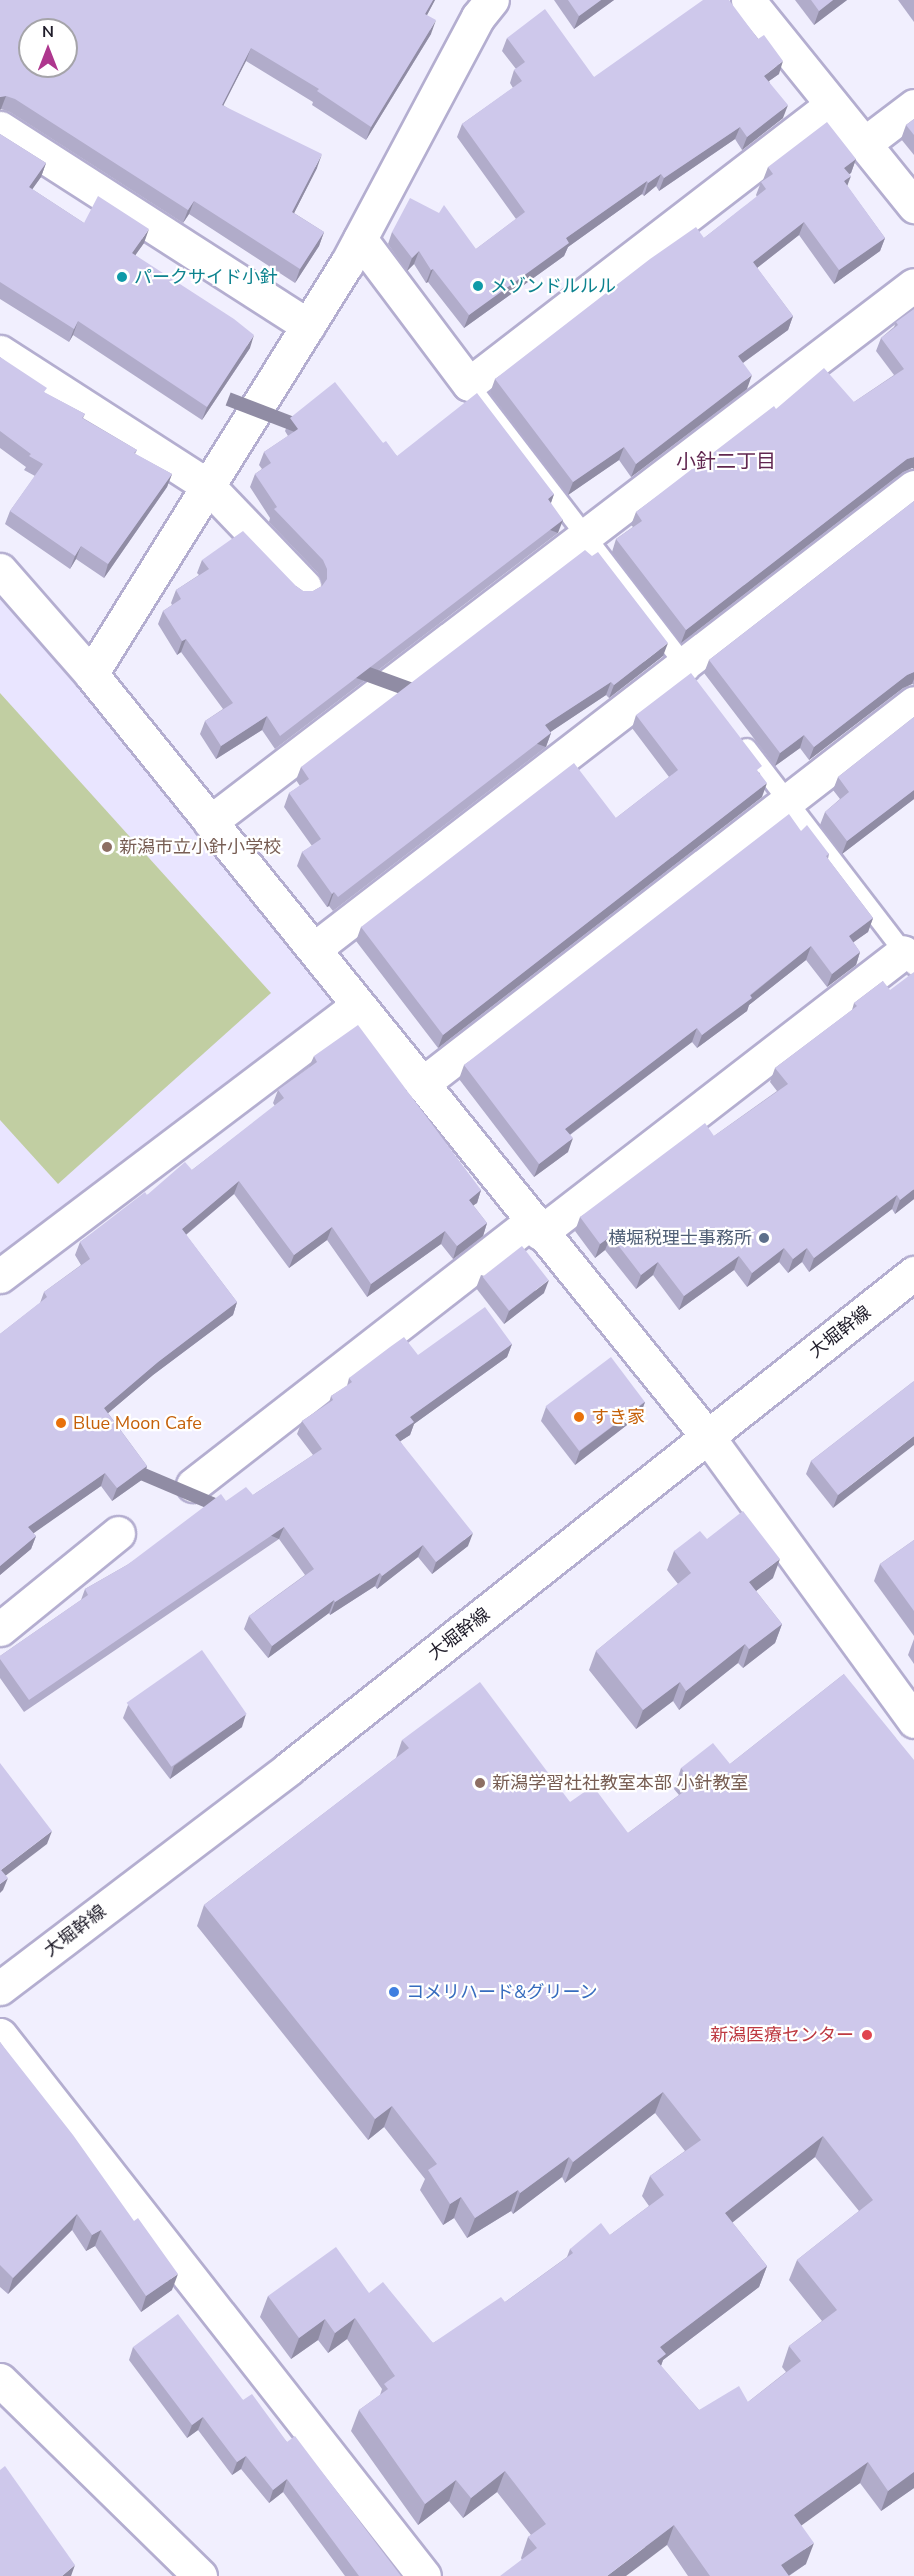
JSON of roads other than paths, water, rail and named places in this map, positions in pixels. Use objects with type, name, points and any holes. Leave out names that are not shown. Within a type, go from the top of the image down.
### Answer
[{"type":"street","points":[[91,674],[360,239],[478,18],[492,0]]},
{"type":"street","points":[[748,0],[914,206]]},
{"type":"street","points":[[360,239],[470,384],[832,104]]},
{"type":"street","points":[[864,144],[914,106]]},
{"type":"street","points":[[0,128],[308,326]]},
{"type":"street","points":[[210,822],[914,285]]},
{"type":"street","points":[[0,352],[208,486],[304,586]]},
{"type":"street","points":[[314,949],[691,673],[914,487]]},
{"type":"street","points":[[0,570],[91,674],[536,1228],[708,1437],[914,1721]]},
{"type":"street","points":[[422,1084],[914,703]]},
{"type":"street","points":[[193,1485],[536,1228],[909,959]]},
{"type":"street","points":[[0,1276],[358,1005]]},
{"type":"street","name":"大堀幹線","points":[[0,1988],[288,1769],[914,1274]]},
{"type":"street","points":[[0,1629],[118,1533]]},
{"type":"street","points":[[0,2035],[424,2576]]},
{"type":"street","points":[[0,2380],[200,2576]]},
{"type":"lane","points":[[470,384],[691,673]]},
{"type":"lane","points":[[739,737],[909,959]]},
{"type":"place","name":"パークサイド小針","points":[[122,277]]},
{"type":"place","name":"メゾンドルルル","points":[[478,286]]},
{"type":"place","name":"新潟市立小針小学校","points":[[107,847]]},
{"type":"place","name":"横堀税理士事務所","points":[[764,1238]]},
{"type":"place","name":"すき家","points":[[579,1417]]},
{"type":"place","name":"Blue Moon Cafe","points":[[61,1423]]},
{"type":"place","name":"新潟学習社社教室本部 小針教室","points":[[480,1783]]},
{"type":"place","name":"コメリハード&グリーン","points":[[394,1992]]},
{"type":"place","name":"新潟医療センター","points":[[867,2035]]},
{"type":"district","name":"小針二丁目","points":[[726,461]]}]
